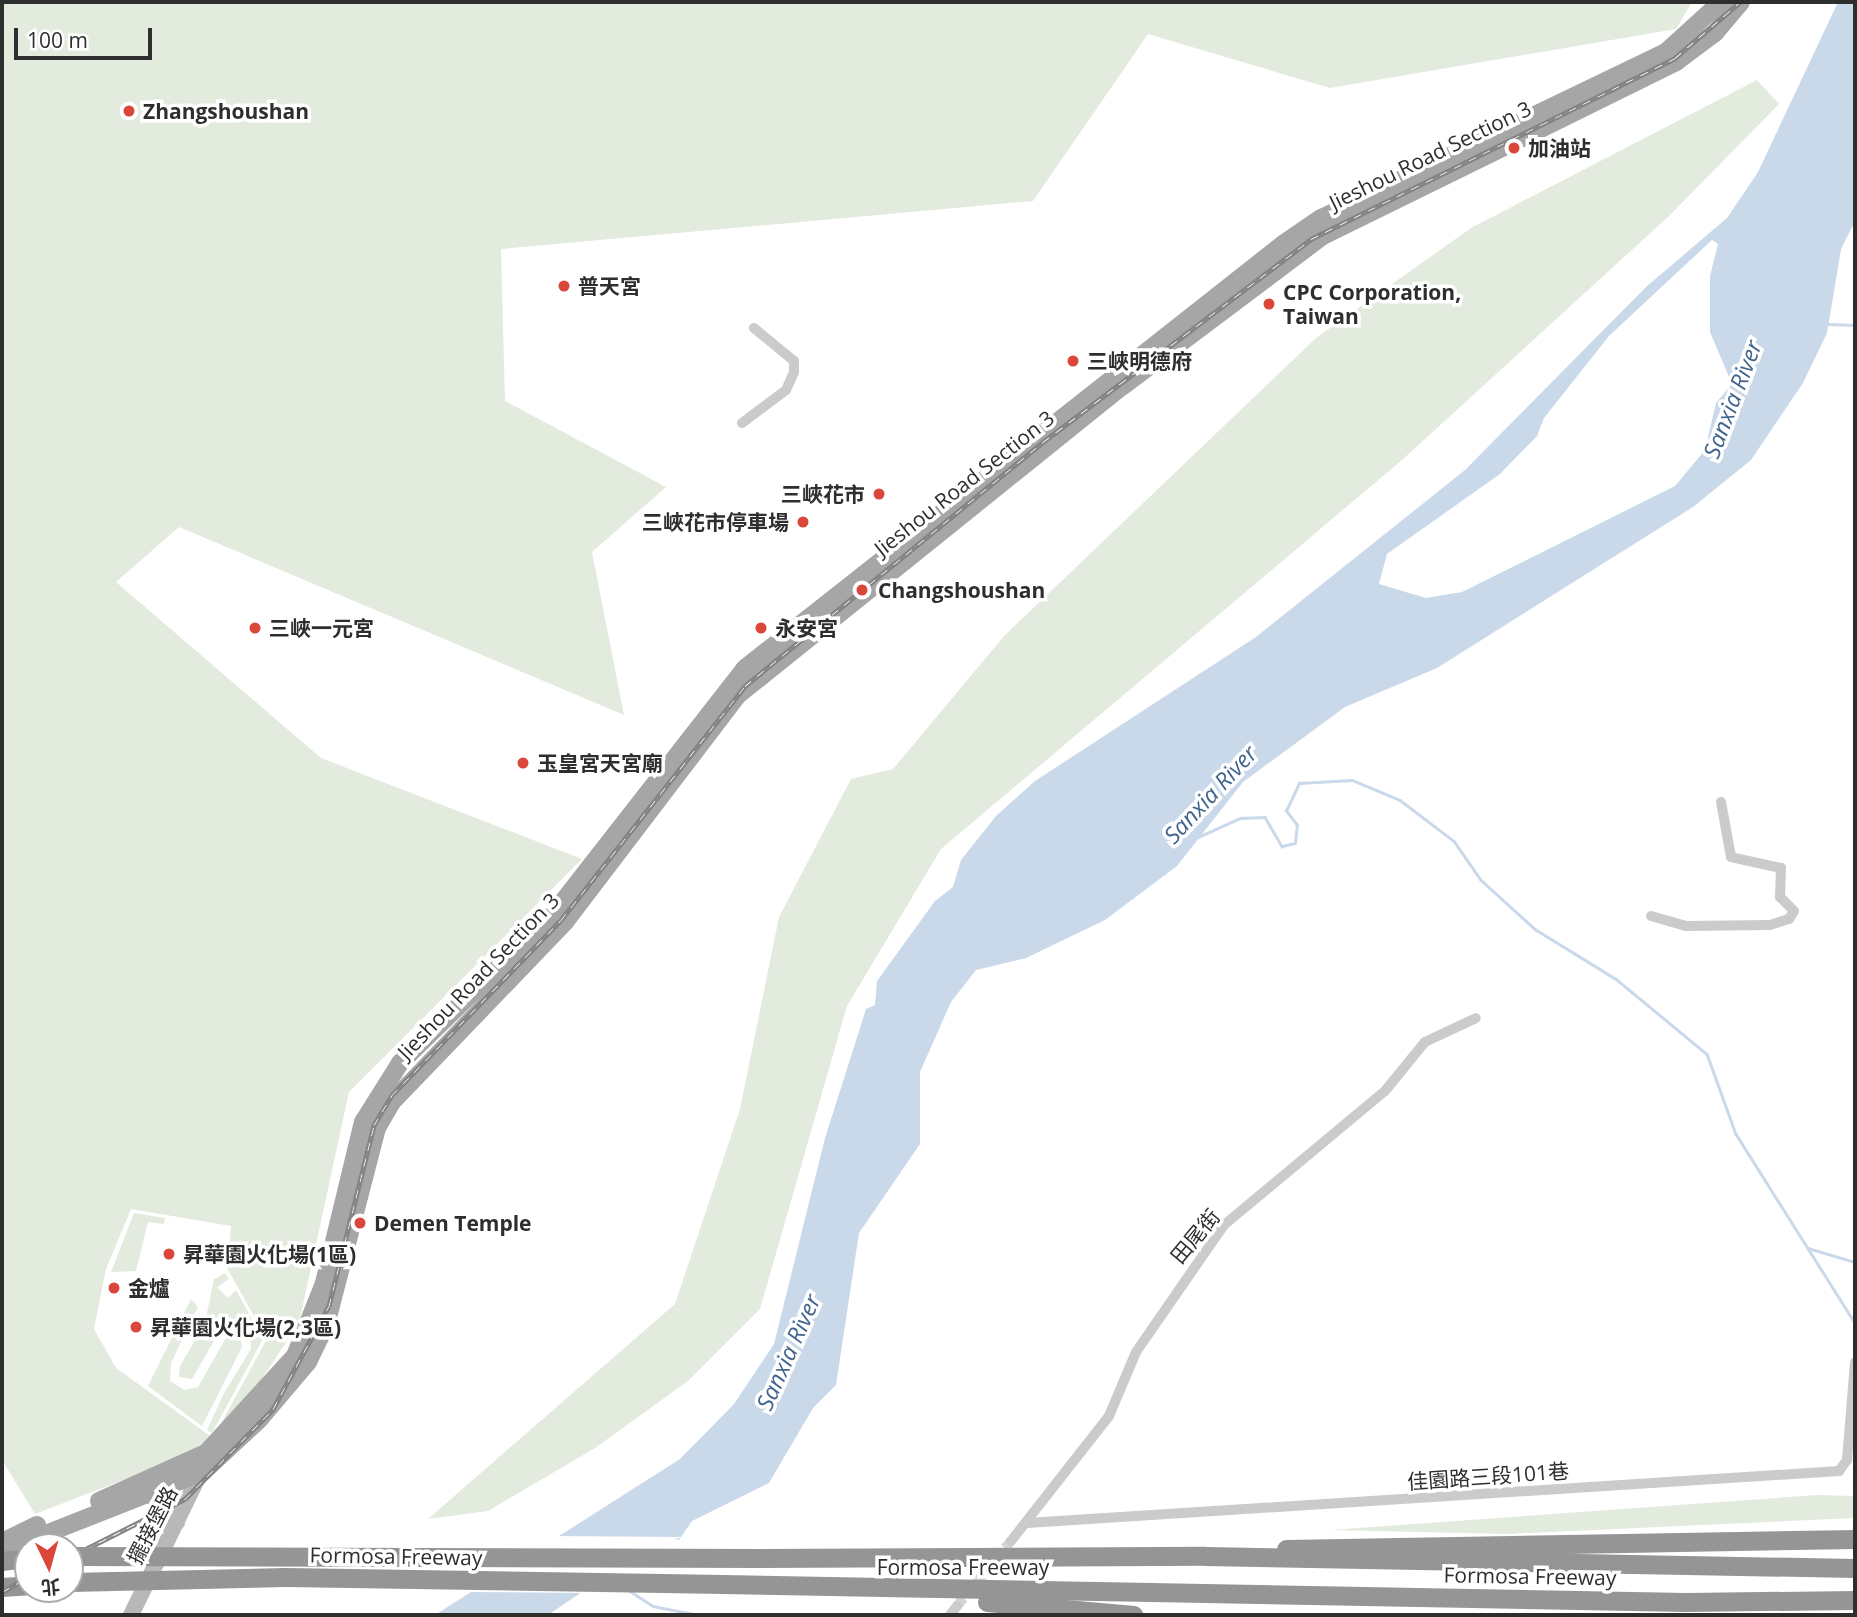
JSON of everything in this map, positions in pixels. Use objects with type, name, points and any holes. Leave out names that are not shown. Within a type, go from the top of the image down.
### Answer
[{"type":"highway","points":[[1723,1537],[1855,1525]]},
{"type":"highway","points":[[1205,1556],[1329,1545],[1723,1537],[1855,1539]]},
{"type":"highway","name":"Formosa Freeway","points":[[84,1556],[1205,1556],[1855,1569]]},
{"type":"highway","name":"Formosa Freeway","points":[[84,1582],[285,1577],[723,1584],[854,1589],[1855,1600]]},
{"type":"highway","points":[[854,1589],[1133,1615]]},
{"type":"main road","name":"Jieshou Road Section 3","points":[[209,1462],[295,1356],[324,1283],[363,1122],[400,1063],[553,914],[725,686],[1283,244],[1321,218],[1667,52],[1721,2]]},
{"type":"main road","name":"Jieshou Road Section 3","points":[[209,1462],[308,1362],[326,1325],[377,1128],[392,1102],[565,922],[737,696],[1123,386],[1323,236],[1676,62],[1715,33],[1741,2]]},
{"type":"main road","points":[[3,1554],[149,1496],[209,1462]]},
{"type":"main road","points":[[3,1554],[148,1484],[209,1462]]},
{"type":"street","points":[[742,423],[786,390],[794,372],[794,360],[754,328]]},
{"type":"street","points":[[1651,916],[1686,926],[1770,925],[1789,919],[1794,911],[1780,897],[1781,868],[1731,857],[1721,802]]},
{"type":"street","name":"田尾街","points":[[1011,1541],[1109,1416],[1162,1308],[1224,1225],[1385,1091],[1425,1042],[1476,1018]]},
{"type":"street","name":"佳園路三段101巷","points":[[1027,1522],[1839,1471],[1847,1460],[1855,1362]]},
{"type":"street","name":"擺接堡路","points":[[131,1615],[209,1462]]},
{"type":"street","name":"擺接堡路","points":[[140,1615],[209,1462]]},
{"type":"street","points":[[149,1496],[172,1499],[177,1522]]},
{"type":"street","points":[[950,1615],[957,1606]]},
{"type":"shaded area","points":[[2,2],[1692,2],[1676,29],[1330,88],[1148,34],[1033,201],[501,249],[505,401],[666,487],[592,552],[624,715],[179,527],[116,582],[321,758],[582,859],[349,1092],[299,1323],[234,1421],[206,1448],[35,1514],[2,1460]],"holes":[[[131,1209],[231,1226],[227,1268],[267,1339],[213,1438],[116,1368],[94,1329],[106,1269]]]},
{"type":"shaded area","points":[[1757,80],[1779,104],[1669,216],[1402,460],[941,849],[847,1006],[760,1309],[688,1381],[595,1448],[488,1511],[428,1519],[675,1304],[740,1109],[779,917],[851,779],[893,769],[1005,635],[1316,338],[1471,228]]},
{"type":"shaded area","points":[[134,1213],[165,1218],[164,1224],[148,1222],[136,1271],[111,1272]]},
{"type":"shaded area","points":[[225,1273],[229,1279],[217,1287],[228,1298],[236,1290],[263,1339],[212,1433],[207,1430],[224,1393],[251,1349],[250,1335],[236,1324],[223,1325],[192,1379],[179,1377],[180,1366],[205,1323],[214,1279]]},
{"type":"shaded area","points":[[191,1299],[198,1307],[171,1363],[170,1381],[184,1390],[198,1387],[227,1336],[241,1340],[242,1347],[202,1426],[148,1386]]},
{"type":"shaded area","points":[[1817,1495],[1855,1496],[1855,1518],[1506,1534],[1330,1530]]},
{"type":"water","name":"Sanxia River","points":[[1838,2],[1855,2],[1855,221],[1841,249],[1827,333],[1803,383],[1751,460],[1693,507],[1437,668],[1345,707],[1243,782],[1177,866],[1105,920],[1026,958],[976,970],[951,1002],[920,1072],[920,1144],[859,1233],[836,1385],[813,1408],[769,1483],[692,1521],[679,1540],[663,1537],[548,1615],[435,1615],[680,1459],[734,1404],[774,1344],[825,1138],[866,1009],[875,1005],[877,981],[935,901],[953,887],[961,860],[996,816],[1035,781],[1256,637],[1465,470],[1646,287],[1727,218],[1758,172]],"holes":[[[1712,240],[1718,244],[1710,276],[1710,332],[1732,384],[1716,403],[1705,450],[1675,486],[1462,592],[1426,598],[1379,584],[1387,554],[1500,474],[1537,436],[1544,418],[1609,336]]]},
{"type":"pier","points":[[547,1536],[684,1537],[664,1541],[590,1593],[463,1592]]},
{"type":"waterway","points":[[1827,324],[1855,325]]},
{"type":"waterway","name":"Sanxia River","points":[[1194,839],[1240,818],[1265,817],[1282,846],[1295,843],[1297,825],[1286,811],[1299,783],[1352,780],[1400,800],[1454,841],[1481,880],[1535,929],[1616,979],[1707,1054],[1736,1134],[1855,1323]]},
{"type":"waterway","points":[[1808,1248],[1855,1262]]},
{"type":"waterway","points":[[630,1591],[653,1606],[699,1615]]},
{"type":"tunnel","points":[[957,1606],[1011,1541]]},
{"type":"railway","points":[[84,1550],[185,1499],[273,1409],[329,1306],[374,1125],[392,1095],[561,920],[745,686],[1043,442],[1311,239],[1675,58],[1740,2]]},
{"type":"railway","points":[[2,1592],[14,1585]]},
{"type":"place","name":"Zhangshoushan","points":[[129,111]]},
{"type":"place","name":"加油站","points":[[1514,148]]},
{"type":"place","name":"普天宮","points":[[564,286]]},
{"type":"place","name":"CPC Corporation, Taiwan","points":[[1269,304]]},
{"type":"place","name":"三峽明德府","points":[[1073,361]]},
{"type":"place","name":"三峽花市","points":[[879,494]]},
{"type":"place","name":"三峽花市停車場","points":[[803,522]]},
{"type":"place","name":"Changshoushan","points":[[862,590]]},
{"type":"place","name":"三峽一元宮","points":[[255,628]]},
{"type":"place","name":"永安宮","points":[[761,628]]},
{"type":"place","name":"玉皇宮天宮廟","points":[[523,763]]},
{"type":"place","name":"Demen Temple","points":[[360,1223]]},
{"type":"place","name":"昇華園火化場(1區)","points":[[169,1254]]},
{"type":"place","name":"金爐","points":[[114,1288]]},
{"type":"place","name":"昇華園火化場(2,3區)","points":[[136,1327]]}]
